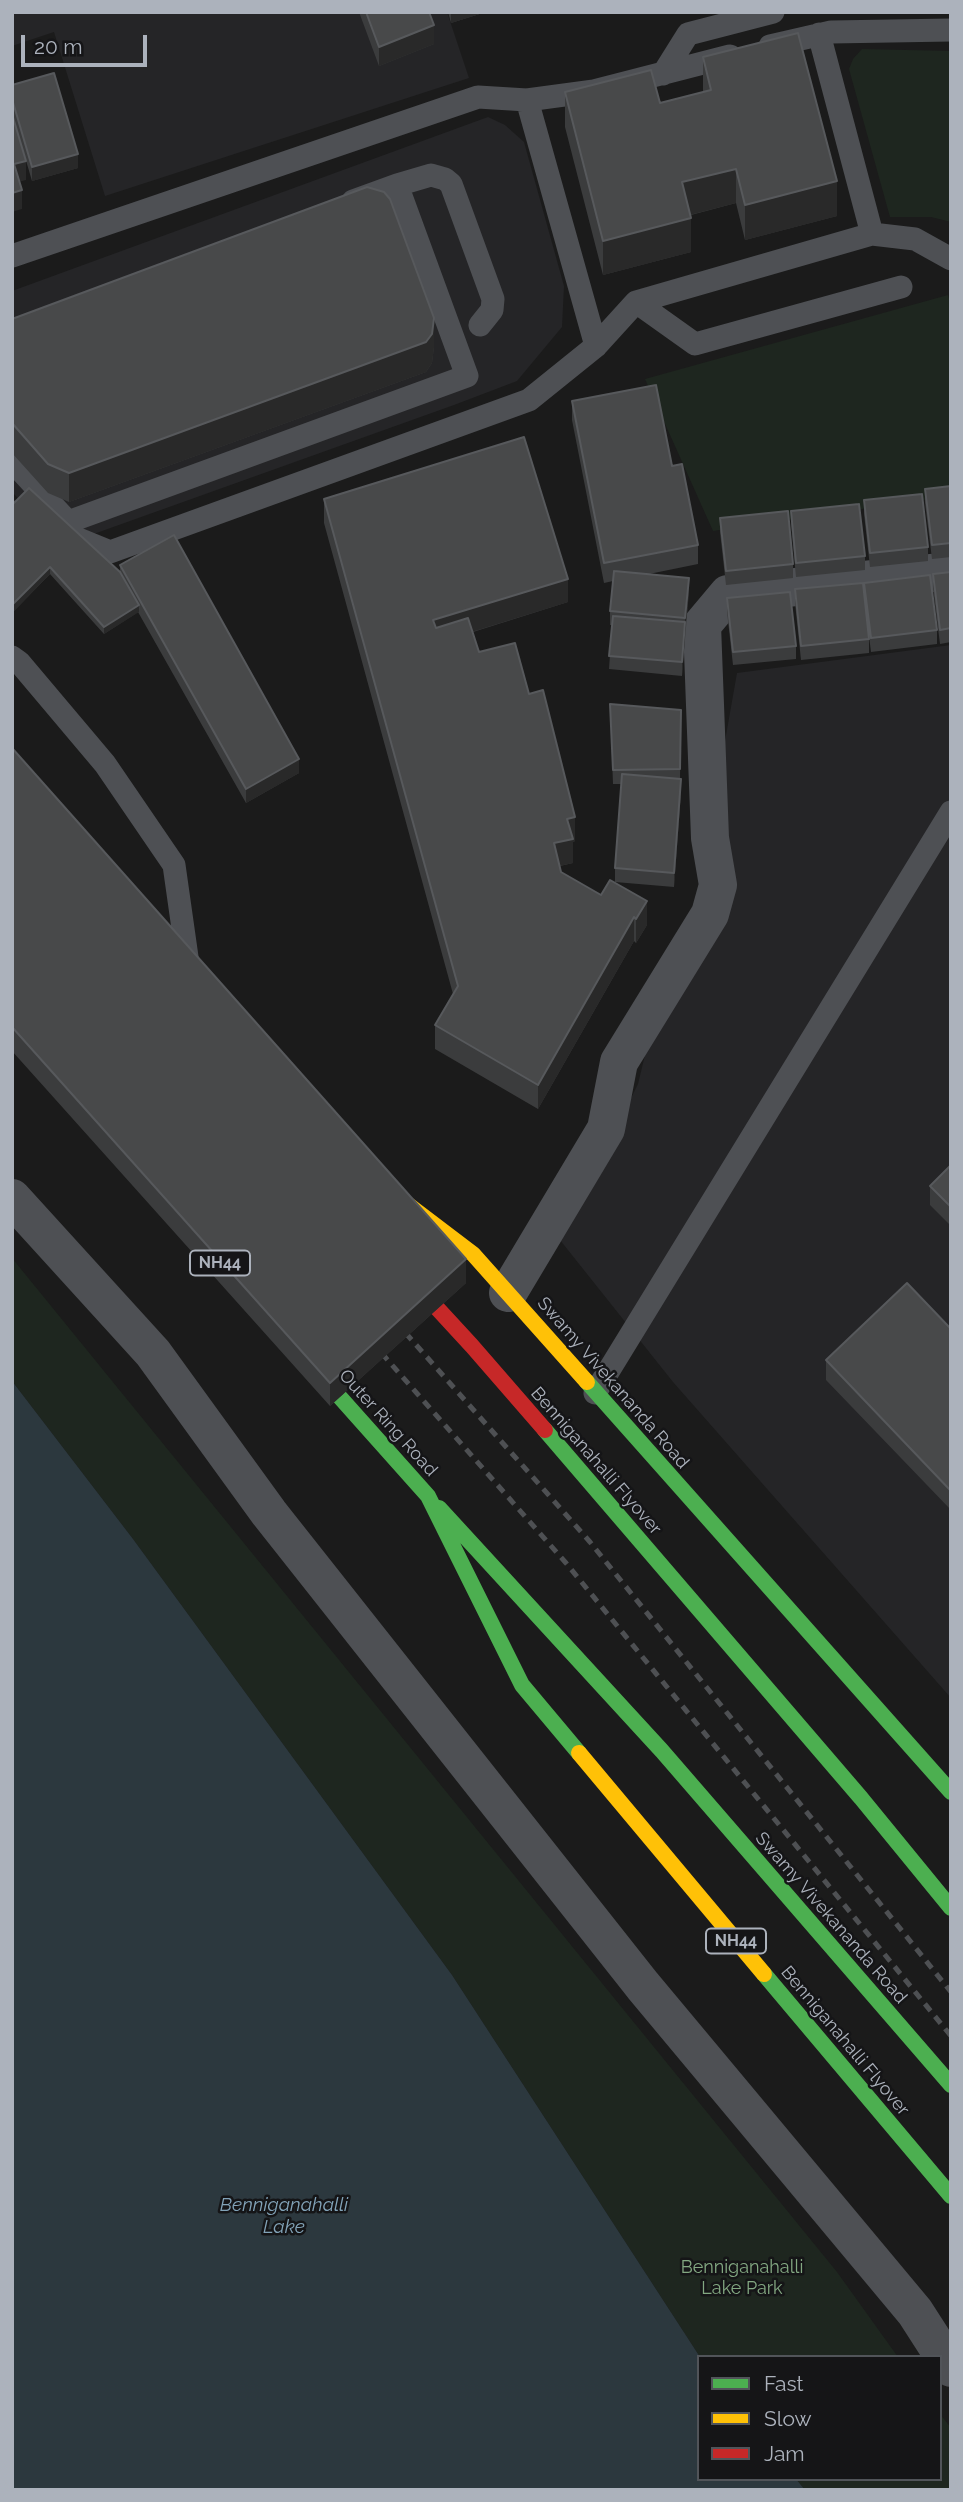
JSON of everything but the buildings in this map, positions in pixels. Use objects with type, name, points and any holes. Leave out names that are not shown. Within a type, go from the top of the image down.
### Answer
[{"type":"main road","name":"Swamy Vivekananda Road","points":[[386,1188],[473,1254],[950,1790]]},
{"type":"main road","name":"Benniganahalli Flyover","points":[[387,1254],[472,1346],[861,1798],[951,1909]]},
{"type":"main road","name":"Outer Ring Road","points":[[299,1351],[428,1496]]},
{"type":"main road","name":"Swamy Vivekananda Road","points":[[428,1496],[662,1751],[951,2085]]},
{"type":"main road","name":"Benniganahalli Flyover","points":[[428,1496],[522,1685],[951,2196]]},
{"type":"street","points":[[508,1293],[606,1129],[619,1062],[710,914],[718,885],[710,838],[702,625],[728,594],[951,571]]},
{"type":"street","points":[[12,1199],[153,1353],[269,1513],[388,1666],[643,1986],[915,2312],[951,2368]]},
{"type":"lane","points":[[663,74],[688,34],[773,12]]},
{"type":"lane","points":[[12,256],[478,97],[527,100],[594,91],[819,34],[951,30]]},
{"type":"lane","points":[[819,34],[872,234]]},
{"type":"lane","points":[[527,100],[596,346]]},
{"type":"lane","points":[[333,209],[431,175],[445,179],[451,184],[493,299],[492,310],[480,325]]},
{"type":"lane","points":[[12,461],[68,522],[467,376],[397,185]]},
{"type":"lane","points":[[12,512],[110,552],[529,400],[596,346],[636,302],[872,234],[915,239],[951,259]]},
{"type":"lane","points":[[636,302],[695,344],[901,287]]},
{"type":"lane","points":[[12,657],[105,764],[174,865],[192,996]]},
{"type":"lane","points":[[595,1393],[951,813]]},
{"type":"shaded area","points":[[12,12],[447,12],[469,78],[105,196],[54,32],[12,46]]},
{"type":"shaded area","points":[[488,117],[505,125],[524,142],[564,286],[562,327],[517,381],[63,545],[12,492],[12,291]]},
{"type":"shaded area","points":[[951,645],[951,1698],[673,1382],[560,1240],[638,1084],[651,1030],[721,837],[725,741],[737,673]]},
{"type":"green space","points":[[862,49],[951,51],[951,222],[931,217],[890,217],[849,69]]},
{"type":"green space","points":[[948,295],[951,306],[951,496],[713,531],[645,379]]},
{"type":"green space","name":"Benniganahalli Lake Park","points":[[12,1258],[837,2272],[897,2355],[699,2355],[452,1975],[133,1539],[12,1381]]},
{"type":"green space","points":[[942,2417],[951,2428],[951,2490],[805,2490],[798,2481],[942,2481]]},
{"type":"water","name":"Benniganahalli Lake","points":[[12,1381],[133,1539],[452,1975],[699,2355],[697,2481],[798,2481],[805,2490],[12,2490]]},
{"type":"railway","points":[[395,1321],[590,1542],[951,1992]]},
{"type":"railway","points":[[371,1341],[566,1563],[951,2036]]},
{"type":"traffic: fast","points":[[305,1358],[428,1496],[522,1685],[579,1753]]},
{"type":"traffic: fast","points":[[587,1382],[951,1792]]},
{"type":"traffic: fast","points":[[545,1430],[861,1798],[951,1908]]},
{"type":"traffic: fast","points":[[439,1508],[662,1751],[951,2085]]},
{"type":"traffic: fast","points":[[764,1974],[951,2196]]},
{"type":"traffic: slow","points":[[398,1197],[473,1254],[587,1382]]},
{"type":"traffic: slow","points":[[579,1753],[764,1974]]},
{"type":"traffic: jam","points":[[402,1270],[545,1430]]}]
